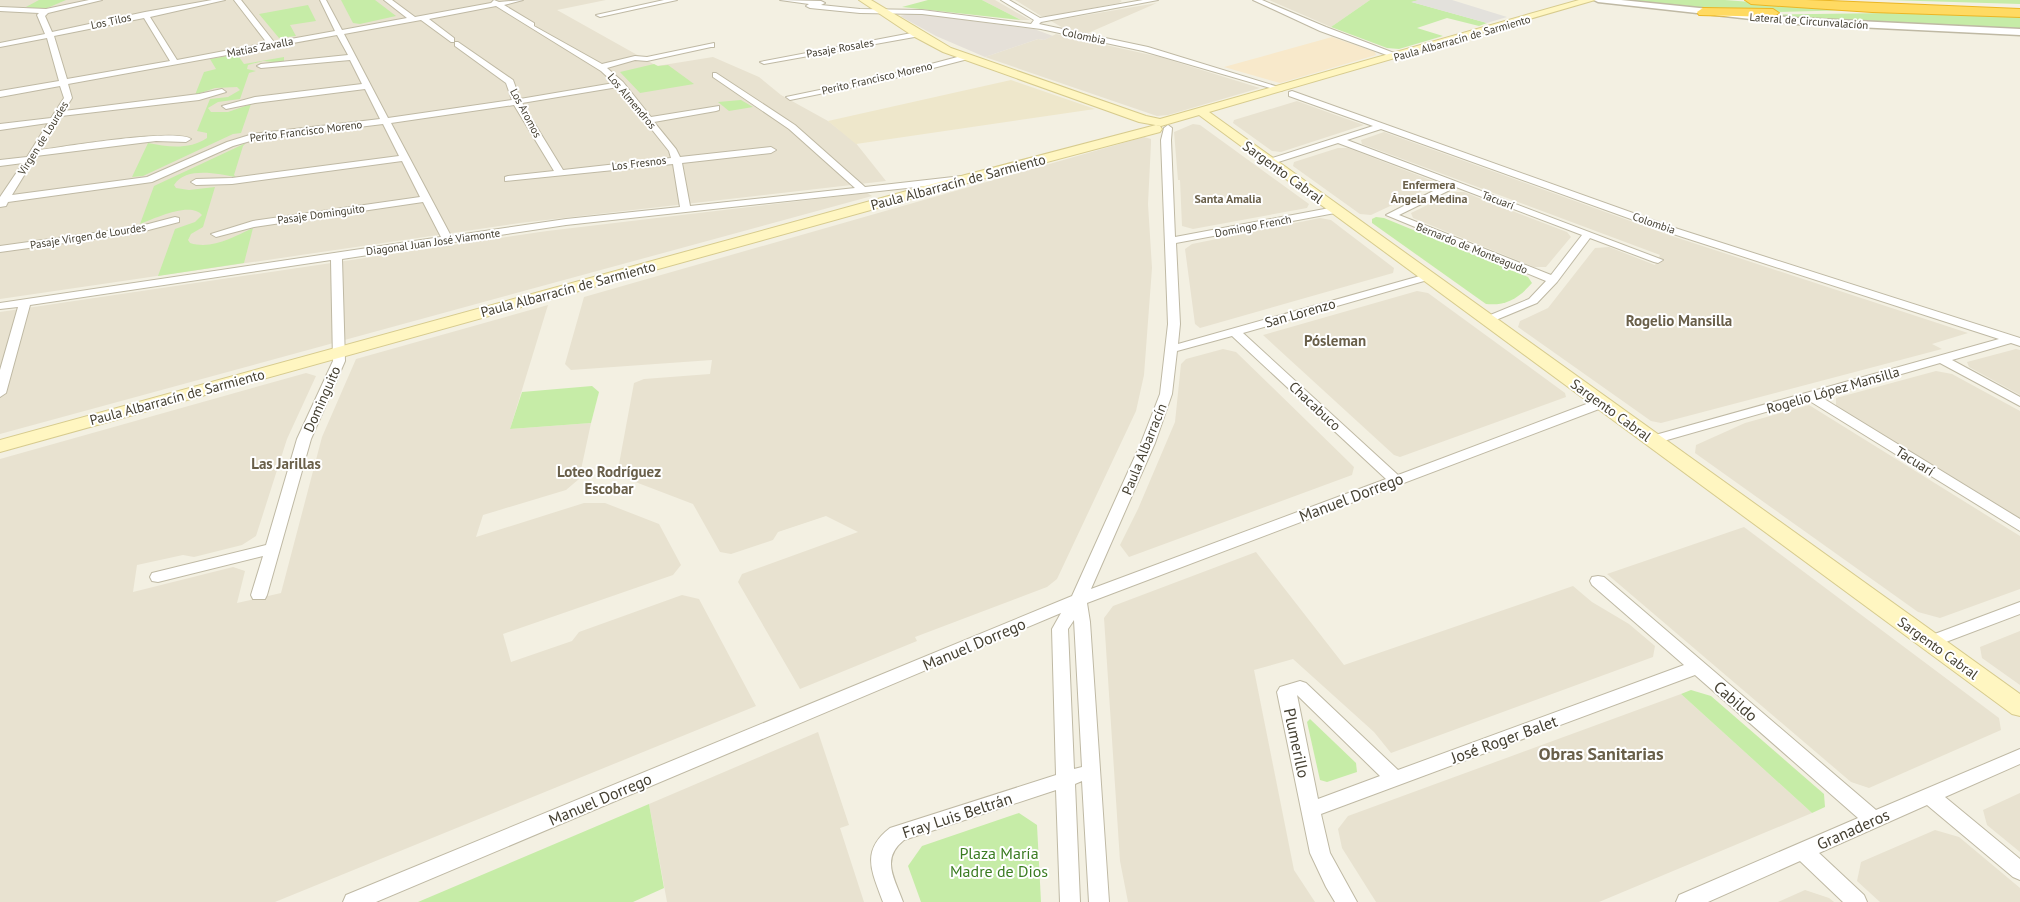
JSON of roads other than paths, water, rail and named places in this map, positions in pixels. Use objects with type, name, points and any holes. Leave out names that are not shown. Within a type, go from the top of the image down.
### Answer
[{"type":"highway","points":[[1751,0],[2020,13]]},
{"type":"highway","points":[[1805,0],[1962,10]]},
{"type":"highway","points":[[1867,0],[1962,10]]},
{"type":"highway","points":[[1703,12],[1962,10],[2020,7]]},
{"type":"main road","points":[[864,0],[917,34],[965,57],[1158,127]]},
{"type":"main road","name":"Paula Albarracín de Sarmiento","points":[[0,446],[970,178],[1158,127],[1207,116],[1334,75],[1590,0]]},
{"type":"main road","name":"Sargento Cabral","points":[[1207,116],[2020,707]]},
{"type":"street","points":[[15,10],[34,0]]},
{"type":"street","points":[[1,12],[43,13],[99,0]]},
{"type":"street","name":"Los Tilos","points":[[0,45],[145,14],[222,0]]},
{"type":"street","points":[[237,0],[272,44]]},
{"type":"street","points":[[323,0],[426,199],[443,228],[446,240]]},
{"type":"street","points":[[387,0],[412,19]]},
{"type":"street","name":"Matías Zavalla","points":[[0,94],[412,19],[494,2],[520,0]]},
{"type":"street","points":[[600,16],[674,0]]},
{"type":"street","points":[[783,0],[881,11]]},
{"type":"street","points":[[1004,0],[1036,23],[1133,2],[1155,0]]},
{"type":"street","points":[[1256,0],[1323,29],[1398,56]]},
{"type":"street","name":"Lateral de Circunvalación","points":[[1598,0],[1703,12],[1855,25],[2020,32]]},
{"type":"street","name":"Los Almendros","points":[[494,2],[600,67],[620,84],[673,151],[685,208]]},
{"type":"street","points":[[810,6],[864,12],[881,11]]},
{"type":"street","points":[[1,12],[15,10],[43,13]]},
{"type":"street","name":"Colombia","points":[[881,11],[922,12],[1036,23],[1146,49],[1286,92],[1671,230],[2016,340]]},
{"type":"street","name":"Virgen de Lourdes","points":[[1,202],[68,98],[43,13]]},
{"type":"street","points":[[145,14],[175,62]]},
{"type":"street","name":"Los Aromos","points":[[422,17],[510,82],[518,102],[560,173]]},
{"type":"street","name":"Pasaje Rosales","points":[[764,62],[917,34]]},
{"type":"street","points":[[600,67],[633,59],[648,60],[711,45]]},
{"type":"street","points":[[261,66],[353,57]]},
{"type":"street","name":"Perito Francisco Moreno","points":[[790,97],[883,79],[965,57]]},
{"type":"street","points":[[716,75],[792,127],[864,189],[878,191],[891,200]]},
{"type":"street","name":"Perito Francisco Moreno","points":[[1,202],[149,180],[249,138],[518,102],[620,84]]},
{"type":"street","points":[[226,106],[255,100],[368,86]]},
{"type":"street","points":[[0,127],[222,92]]},
{"type":"street","points":[[649,120],[716,108]]},
{"type":"street","points":[[1269,162],[1382,126]]},
{"type":"street","name":"Paula Albarracín","points":[[1070,902],[1064,780],[1060,630],[1078,600],[1158,418],[1166,394],[1172,349],[1174,303],[1170,241],[1158,127]]},
{"type":"street","points":[[0,163],[156,138],[186,139]]},
{"type":"street","name":"Tacuarí","points":[[1338,140],[1658,260]]},
{"type":"street","name":"Los Fresnos","points":[[508,179],[675,159],[771,150]]},
{"type":"street","points":[[196,182],[232,181],[405,158]]},
{"type":"street","name":"Diagonal Juan José Viamonte","points":[[0,306],[446,240],[685,208],[970,178]]},
{"type":"street","points":[[1391,215],[1455,184]]},
{"type":"street","name":"Pasaje Dominguito","points":[[216,234],[253,224],[426,199]]},
{"type":"street","name":"Domingo French","points":[[1170,241],[1335,210]]},
{"type":"street","name":"Bernardo de Monteagudo","points":[[1391,215],[1553,280]]},
{"type":"street","name":"Pasaje Virgen de Lourdes","points":[[0,249],[137,230],[175,220]]},
{"type":"street","points":[[1487,320],[1533,302],[1553,280],[1588,234]]},
{"type":"street","name":"Dominguito","points":[[259,595],[304,439],[339,360],[336,256]]},
{"type":"street","name":"San Lorenzo","points":[[1172,349],[1427,277]]},
{"type":"street","points":[[0,393],[25,302]]},
{"type":"street","name":"Chacabuco","points":[[1234,332],[1395,480]]},
{"type":"street","name":"Rogelio López Mansilla","points":[[1653,440],[1941,359],[2016,340]]},
{"type":"street","points":[[1941,359],[2020,402]]},
{"type":"street","name":"Tacuarí","points":[[1810,396],[2020,526]]},
{"type":"street","name":"Manuel Dorrego","points":[[353,902],[1078,600],[1602,403]]},
{"type":"street","points":[[158,576],[273,548]]},
{"type":"street","name":"Cabildo","points":[[1598,581],[1874,820]]},
{"type":"street","points":[[1078,600],[1082,622],[1099,902]]},
{"type":"street","points":[[1930,642],[2020,608]]},
{"type":"street","name":"José Roger Balet","points":[[1310,810],[1697,667]]},
{"type":"street","name":"Plumerillo","points":[[1347,902],[1325,867],[1310,810],[1286,692],[1300,688],[1395,779]]},
{"type":"street","name":"Granaderos","points":[[1686,902],[2020,756]]},
{"type":"street","name":"Fray Luis Beltrán","points":[[893,902],[880,864],[880,852],[885,841],[897,834],[1091,772]]},
{"type":"street","points":[[1930,796],[2020,871]]},
{"type":"street","points":[[1803,851],[1857,902]]},
{"type":"district","name":"Enfermera Ángela Medina","points":[[1429,192]]},
{"type":"district","name":"Santa Amalia","points":[[1228,199]]},
{"type":"district","name":"Rogelio Mansilla","points":[[1679,321]]},
{"type":"district","name":"Pósleman","points":[[1335,341]]},
{"type":"district","name":"Las Jarillas","points":[[286,464]]},
{"type":"district","name":"Loteo Rodríguez Escobar","points":[[609,480]]},
{"type":"district","name":"Obras Sanitarias","points":[[1601,754]]},
{"type":"park label","name":"Plaza María Madre de Dios","points":[[999,862]]}]
